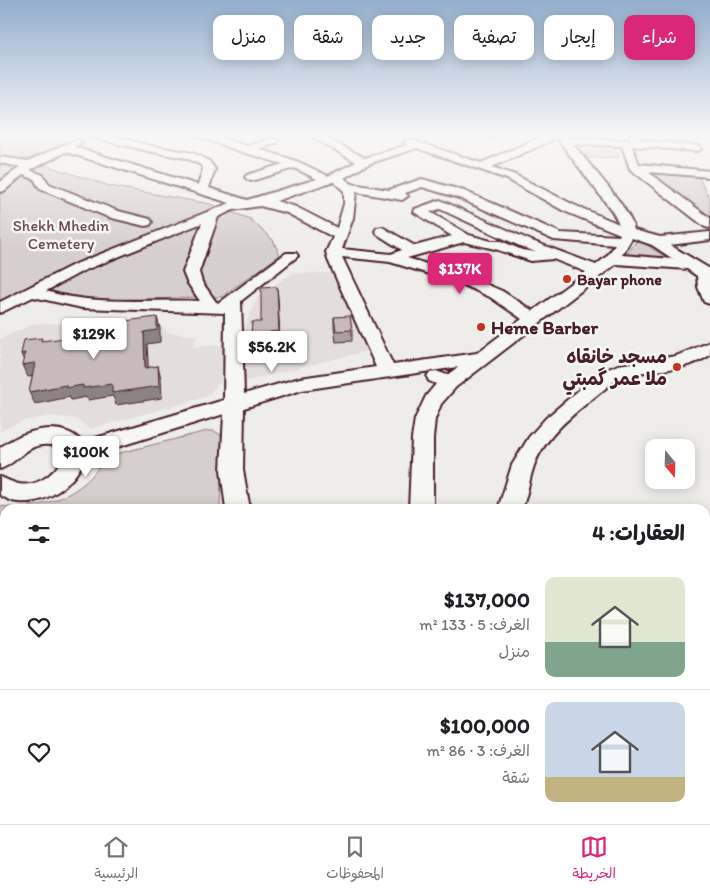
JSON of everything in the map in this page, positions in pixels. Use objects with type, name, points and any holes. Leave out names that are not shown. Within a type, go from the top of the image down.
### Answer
[{"type":"street","points":[[0,188],[20,172]]},
{"type":"street","points":[[32,172],[39,177],[44,186],[113,214],[145,222]]},
{"type":"street","points":[[145,172],[253,203],[273,203],[341,236]]},
{"type":"street","points":[[202,190],[208,172]]},
{"type":"street","points":[[251,177],[266,172]]},
{"type":"street","points":[[315,172],[348,187],[440,204],[526,244],[598,271]]},
{"type":"street","points":[[0,308],[85,265],[212,214],[230,207],[253,203],[331,179],[344,172]]},
{"type":"street","points":[[497,172],[510,177],[569,208],[657,242],[708,276],[706,287],[710,299]]},
{"type":"street","points":[[585,172],[625,231]]},
{"type":"street","points":[[641,172],[710,224]]},
{"type":"street","points":[[685,172],[709,175]]},
{"type":"street","points":[[390,194],[436,176]]},
{"type":"street","points":[[422,183],[460,194],[560,237],[625,231]]},
{"type":"street","points":[[348,187],[350,192],[346,224],[333,252],[386,371]]},
{"type":"street","points":[[440,204],[420,212],[464,238],[491,245],[496,244],[528,258],[538,258],[554,254]]},
{"type":"street","points":[[212,214],[191,272],[196,285],[208,296],[225,305]]},
{"type":"street","points":[[382,231],[414,252]]},
{"type":"street","points":[[421,504],[422,441],[425,416],[436,395],[449,383],[613,259],[625,231]]},
{"type":"street","points":[[657,242],[710,236]]},
{"type":"street","points":[[392,258],[432,245],[464,238]]},
{"type":"street","points":[[333,252],[392,258],[464,280],[496,294],[533,319]]},
{"type":"street","points":[[33,292],[53,300],[82,304],[225,305],[291,256]]},
{"type":"street","points":[[613,259],[690,265]]},
{"type":"street","points":[[225,305],[234,403],[232,482],[237,504]]},
{"type":"street","points":[[512,504],[524,464],[535,444],[553,422],[604,377],[622,370],[682,361],[710,347]]},
{"type":"street","points":[[75,452],[300,384],[483,357]]},
{"type":"street","points":[[415,367],[449,383]]},
{"type":"street","points":[[0,461],[18,445],[44,437],[65,440],[72,445],[75,452],[75,460],[70,469],[51,485],[23,493],[10,492],[0,486]]},
{"type":"shaded area","points":[[293,273],[335,273],[371,350],[246,381],[243,377],[244,327],[259,295]]},
{"type":"shaded area","points":[[35,323],[166,328],[166,332],[198,336],[192,347],[224,345],[221,381],[206,397],[90,429],[76,419],[51,416],[22,421],[0,431],[0,339]]},
{"type":"green space","name":"Shekh Mhedin Cemetery","points":[[0,172],[68,172],[110,186],[210,204],[250,219],[273,240],[280,255],[221,297],[95,300],[46,293],[0,300]]},
{"type":"green space","points":[[645,173],[697,174],[710,199],[710,221]]},
{"type":"green space","points":[[638,239],[668,259],[626,255]]},
{"type":"green space","points":[[207,431],[214,431],[221,435],[222,442],[220,504],[40,504],[60,498],[74,491],[86,482],[104,457]]},
{"type":"building","points":[[277,287],[279,331],[270,332],[270,336],[251,337],[252,322],[261,322],[261,288]]},
{"type":"building","points":[[350,316],[352,330],[336,331],[334,317]]},
{"type":"building","points":[[157,317],[157,330],[144,332],[145,368],[158,366],[159,386],[112,393],[112,384],[83,388],[83,385],[66,388],[66,385],[29,392],[35,363],[22,365],[25,353],[21,354],[24,340],[42,338],[41,341],[116,332],[116,322]]},
{"type":"place","name":"Bayar phone","points":[[567,279]]},
{"type":"place","name":"Heme Barber","points":[[481,327]]},
{"type":"place","name":"مسجد خانقاه ملا عمر گمبتي","points":[[677,367]]}]
